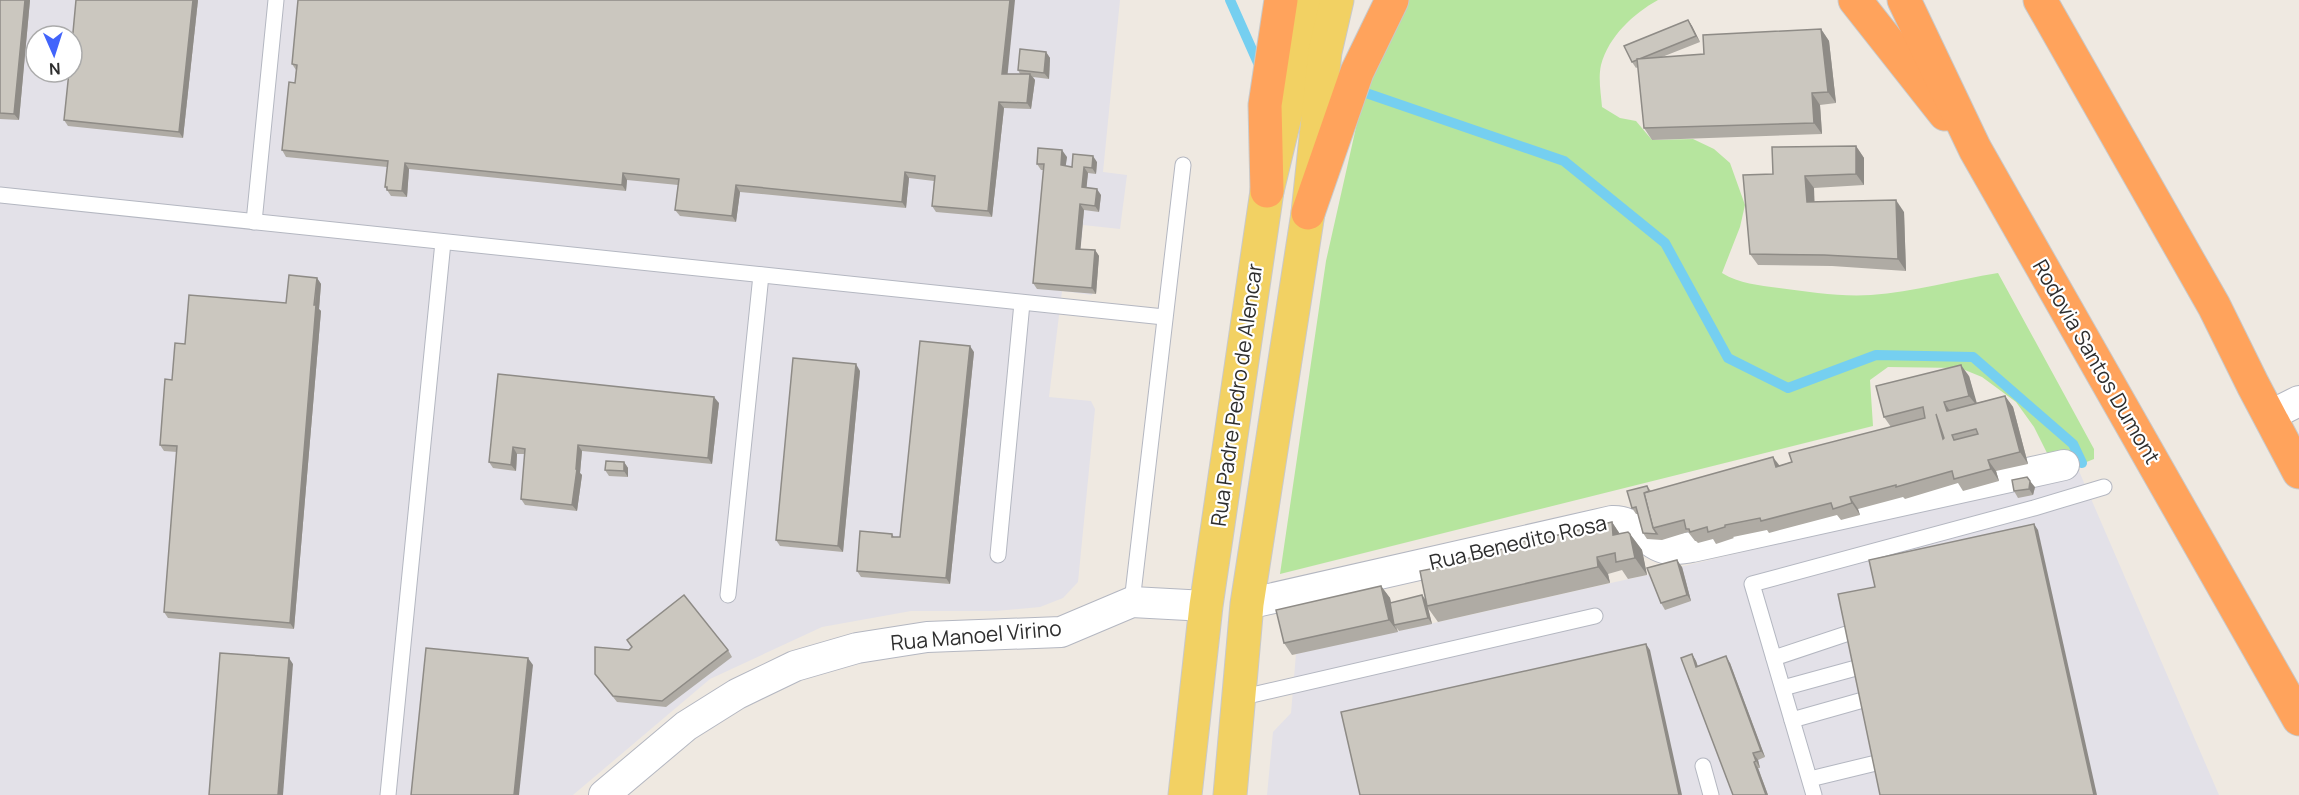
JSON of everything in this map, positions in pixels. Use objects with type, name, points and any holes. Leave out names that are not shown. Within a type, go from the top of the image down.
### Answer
[{"type":"highway","points":[[1267,191],[1265,105],[1281,0]]},
{"type":"highway","points":[[1308,213],[1357,72],[1392,0]]},
{"type":"highway","points":[[1855,0],[1916,79],[1975,149]]},
{"type":"highway","name":"Rodovia Santos Dumont","points":[[1904,0],[1975,149],[2299,718]]},
{"type":"highway","points":[[2040,0],[2214,306],[2299,472]]},
{"type":"main road","name":"Rua Padre Pedro de Alencar","points":[[1185,795],[1206,606],[1267,191],[1313,0]]},
{"type":"main road","name":"Rua Padre Pedro de Alencar","points":[[1230,795],[1247,604],[1308,213],[1325,52],[1337,0]]},
{"type":"street","points":[[2269,416],[2299,401]]},
{"type":"street","name":"Rua Benedito Rosa","points":[[1247,604],[1612,521],[1625,522],[1634,526],[1649,539],[1668,549],[1692,547],[2064,465]]},
{"type":"street","name":"Rua Manoel Virino","points":[[604,795],[686,726],[737,693],[795,666],[857,648],[927,637],[1061,632],[1132,602],[1206,606]]},
{"type":"lane","points":[[254,222],[276,0]]},
{"type":"lane","points":[[1132,602],[1183,165]]},
{"type":"lane","points":[[0,195],[1164,317]]},
{"type":"lane","points":[[388,795],[443,242]]},
{"type":"lane","points":[[728,596],[761,275]]},
{"type":"lane","points":[[998,555],[1022,303]]},
{"type":"lane","points":[[1814,795],[1752,584],[2104,488]]},
{"type":"lane","points":[[1239,698],[1595,616]]},
{"type":"lane","points":[[1773,658],[1849,633]]},
{"type":"lane","points":[[1783,688],[1856,668]]},
{"type":"lane","points":[[1792,720],[1863,700]]},
{"type":"lane","points":[[1810,779],[1876,763]]},
{"type":"lane","points":[[1703,766],[1711,795]]},
{"type":"shaded area","points":[[0,0],[1120,0],[1103,172],[1127,175],[1120,229],[1083,225],[1080,253],[1097,254],[1092,295],[1062,291],[1049,397],[1091,401],[1095,409],[1078,582],[1063,598],[1040,607],[995,611],[911,611],[822,627],[710,679],[573,795],[0,795]]},
{"type":"shaded area","points":[[2079,471],[2219,795],[1267,795],[1273,732],[1291,713],[1296,654],[1651,574]]},
{"type":"green space","points":[[1405,0],[1658,0],[1623,27],[1605,54],[1600,70],[1602,107],[1620,118],[1636,121],[1652,140],[1693,139],[1714,149],[1730,163],[1745,205],[1740,227],[1722,273],[1736,280],[1756,285],[1825,294],[1860,295],[1903,291],[1998,273],[2094,449],[2094,459],[2074,467],[2048,455],[2034,427],[2016,402],[1982,377],[1960,368],[1888,367],[1870,380],[1873,426],[1280,574],[1326,261],[1357,123],[1366,93]]},
{"type":"building","points":[[0,0],[25,0],[14,114],[0,113]]},
{"type":"building","points":[[76,0],[193,0],[179,132],[64,120],[68,84],[84,84],[84,24],[74,24]]},
{"type":"building","points":[[298,0],[1010,0],[1002,74],[1030,74],[1027,103],[999,102],[988,211],[932,206],[935,176],[905,172],[902,202],[736,185],[732,216],[675,210],[679,179],[623,173],[622,185],[405,163],[402,191],[387,190],[385,187],[388,161],[282,150],[289,82],[295,83],[297,65],[292,64]]},
{"type":"building","points":[[1688,20],[1696,36],[1632,62],[1624,46]]},
{"type":"building","points":[[1821,29],[1828,92],[1812,93],[1814,123],[1644,128],[1637,59],[1704,54],[1703,35]]},
{"type":"building","points":[[1020,49],[1046,52],[1044,73],[1018,70]]},
{"type":"building","points":[[1856,146],[1856,174],[1805,176],[1807,202],[1896,200],[1898,259],[1750,254],[1743,175],[1773,174],[1772,147]]},
{"type":"building","points":[[1038,148],[1062,150],[1061,165],[1072,167],[1073,154],[1093,156],[1092,168],[1084,167],[1082,187],[1097,189],[1095,206],[1080,204],[1076,249],[1095,250],[1092,288],[1033,283],[1044,164],[1037,164]]},
{"type":"building","points":[[289,275],[317,278],[290,623],[164,612],[177,446],[160,445],[165,379],[172,380],[175,343],[185,344],[189,295],[286,303]]},
{"type":"building","points":[[920,341],[970,346],[946,578],[857,571],[860,531],[900,537]]},
{"type":"building","points":[[793,358],[856,364],[838,546],[776,540]]},
{"type":"building","points":[[1961,365],[1969,396],[1944,402],[1947,411],[2005,396],[2020,452],[1988,460],[1991,469],[1954,479],[1952,471],[1896,487],[1896,485],[1850,497],[1852,503],[1833,509],[1831,503],[1761,521],[1760,518],[1725,525],[1725,527],[1708,532],[1707,527],[1690,532],[1686,529],[1684,520],[1653,528],[1644,493],[1773,457],[1776,467],[1792,462],[1789,453],[1925,418],[1923,407],[1884,417],[1876,386]],"holes":[[[1976,429],[1978,434],[1954,440],[1952,435]]]},
{"type":"building","points":[[498,374],[714,397],[708,458],[578,445],[572,505],[521,499],[525,449],[513,447],[511,465],[489,462]]},
{"type":"building","points":[[606,461],[624,462],[624,471],[605,470]]},
{"type":"building","points":[[2027,477],[2030,481],[2029,489],[2014,491],[2012,480]]},
{"type":"building","points":[[1647,486],[1649,491],[1644,493],[1653,528],[1657,534],[1643,533],[1636,507],[1632,508],[1627,491]]},
{"type":"building","points":[[1612,522],[1613,535],[1628,532],[1630,534],[1635,558],[1616,562],[1615,553],[1597,557],[1598,567],[1427,606],[1420,571],[1466,562],[1466,559],[1503,549],[1503,546]]},
{"type":"building","points":[[2034,524],[2094,795],[1880,795],[1838,594],[1875,587],[1869,560]]},
{"type":"building","points":[[1677,560],[1687,595],[1661,603],[1647,568]]},
{"type":"building","points":[[1381,586],[1389,620],[1284,643],[1276,610]]},
{"type":"building","points":[[684,595],[728,650],[662,701],[613,696],[595,674],[595,647],[629,650],[632,647],[627,640]]},
{"type":"building","points":[[1422,595],[1428,618],[1394,625],[1390,603]]},
{"type":"building","points":[[1646,644],[1679,795],[1360,795],[1341,712]]},
{"type":"building","points":[[426,648],[528,658],[514,795],[411,795]]},
{"type":"building","points":[[220,653],[289,658],[278,795],[209,795]]},
{"type":"building","points":[[1692,654],[1696,667],[1726,656],[1761,751],[1753,753],[1756,761],[1754,762],[1766,795],[1733,795],[1681,658]]},
{"type":"waterway","points":[[1230,0],[1258,63]]},
{"type":"waterway","points":[[1366,93],[1564,161],[1665,243],[1728,358],[1788,388],[1876,355],[1973,357],[2073,444],[2082,463]]}]
